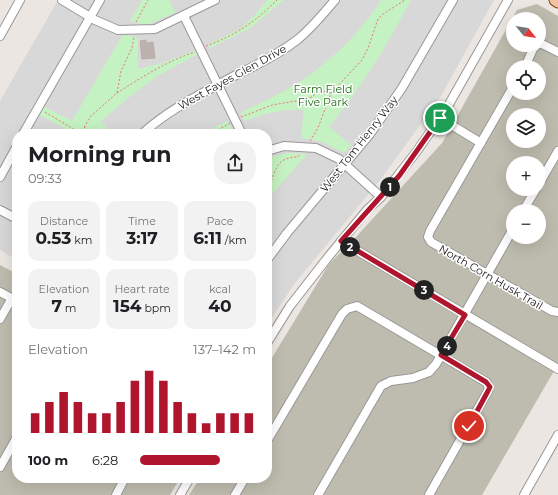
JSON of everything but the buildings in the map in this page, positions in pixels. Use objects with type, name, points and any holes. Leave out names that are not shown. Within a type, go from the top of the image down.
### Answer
[{"type":"street","points":[[0,36],[20,0]]},
{"type":"street","points":[[62,0],[90,17],[118,30],[155,29],[215,0]]},
{"type":"street","points":[[26,129],[100,0]]},
{"type":"street","name":"West Fayes Glen Drive","points":[[148,129],[158,120],[198,95],[270,58],[297,40],[335,0]]},
{"type":"street","name":"West Tom Henry Way","points":[[272,253],[287,233],[370,134],[402,88],[452,0]]},
{"type":"street","points":[[272,336],[290,306],[341,241],[399,176],[440,118],[508,0]]},
{"type":"street","points":[[184,16],[240,129]]},
{"type":"street","points":[[546,46],[558,52]]},
{"type":"street","points":[[440,118],[482,143],[506,100]]},
{"type":"street","name":"North Corn Husk Trail","points":[[482,143],[430,231],[428,237],[431,242],[487,275],[552,311],[558,312]]},
{"type":"street","points":[[272,150],[284,146],[316,148],[339,159],[381,197]]},
{"type":"street","points":[[546,172],[558,151]]},
{"type":"street","points":[[0,176],[12,155]]},
{"type":"street","points":[[0,210],[12,216]]},
{"type":"street","points":[[341,241],[558,369]]},
{"type":"street","points":[[318,495],[381,386],[391,381],[413,378],[429,372],[436,364],[506,242]]},
{"type":"street","points":[[0,292],[12,299]]},
{"type":"street","points":[[0,319],[12,303]]},
{"type":"street","points":[[272,432],[342,314],[352,307],[357,306],[362,308],[486,382],[490,387],[429,495]]},
{"type":"street","points":[[524,495],[558,434]]},
{"type":"street","points":[[0,467],[12,446]]},
{"type":"street","points":[[116,495],[122,483]]},
{"type":"street","points":[[180,495],[187,483]]},
{"type":"street","points":[[235,495],[242,483]]},
{"type":"path","points":[[87,129],[84,127],[91,116],[117,92],[121,71],[132,48],[136,23],[148,0]]},
{"type":"path","points":[[272,179],[276,168],[281,161],[289,157],[298,157],[306,147],[318,128],[331,93],[362,60],[368,48],[378,19],[383,14],[405,0]]},
{"type":"path","points":[[220,129],[235,120],[272,105],[308,99],[323,91],[331,93]]},
{"type":"path","points":[[37,109],[71,129]]},
{"type":"shaded area","points":[[58,0],[494,0],[441,96],[381,179],[295,283],[272,318],[272,129],[12,129],[12,257],[0,250],[0,101]]},
{"type":"shaded area","points":[[537,4],[558,16],[558,364],[482,495],[189,495],[197,483],[272,483],[272,358],[329,264],[356,237],[442,143],[506,30],[506,52],[546,52],[546,12],[516,12],[517,10]]},
{"type":"shaded area","points":[[0,265],[12,271],[12,483],[177,483],[170,495],[0,495]]},
{"type":"green space","points":[[142,0],[169,0],[175,13],[146,25],[130,21]]},
{"type":"green space","points":[[267,0],[284,0],[249,29],[210,48],[208,44],[240,29],[254,16]]},
{"type":"green space","name":"Farm Field Five Park","points":[[381,0],[411,0],[382,52],[353,96],[329,127],[351,145],[344,153],[323,142],[301,138],[304,110],[274,112],[245,121],[241,113],[293,86],[330,59],[364,24]]},
{"type":"green space","points":[[123,34],[138,38],[138,69],[162,63],[196,50],[198,54],[159,75],[133,94],[101,121],[108,129],[66,129],[38,114],[43,106],[72,121]]},
{"type":"green space","points":[[227,121],[232,128],[230,129],[212,129]]},
{"type":"green space","points":[[288,153],[307,154],[272,194],[272,157]]},
{"type":"route","points":[[440,118],[399,176],[341,241],[465,315],[441,355],[486,382],[490,387],[469,426]]}]
